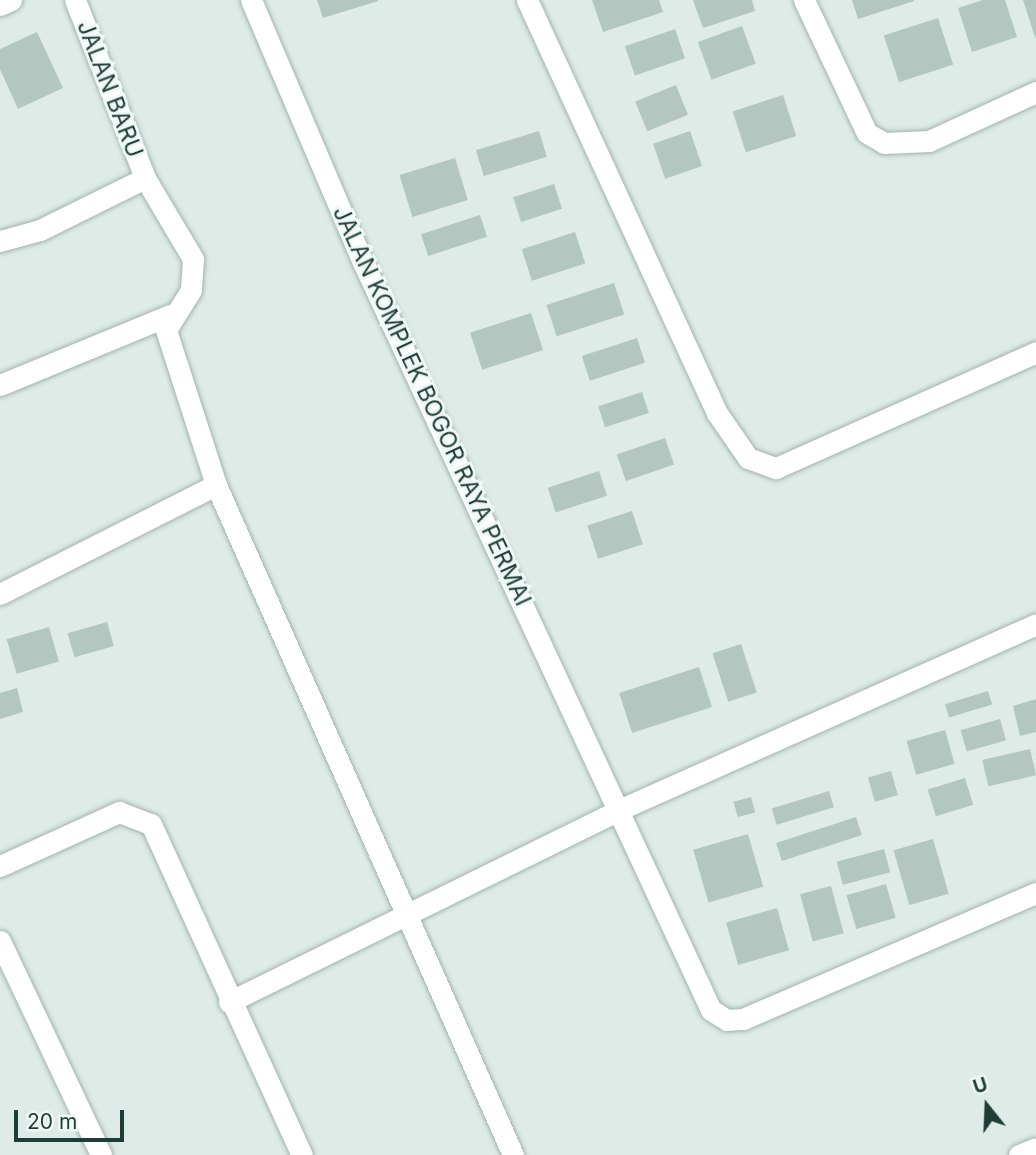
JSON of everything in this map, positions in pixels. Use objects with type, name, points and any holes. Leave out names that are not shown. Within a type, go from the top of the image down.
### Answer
[{"type":"street","points":[[0,5],[11,0]]},
{"type":"street","name":"JALAN BARU","points":[[75,0],[145,178]]},
{"type":"street","name":"JALAN KOMPLEK BOGOR RAYA PERMAI","points":[[251,0],[362,260],[621,809],[711,1010],[727,1020],[743,1019],[1036,893]]},
{"type":"street","points":[[527,0],[717,412],[748,458],[776,468],[1036,352]]},
{"type":"street","points":[[804,0],[867,133],[884,143],[929,141],[1036,92]]},
{"type":"street","points":[[0,241],[40,230],[145,178],[193,259],[191,290],[170,315],[0,385]]},
{"type":"street","points":[[170,315],[168,346],[216,485],[513,1155]]},
{"type":"street","points":[[0,594],[216,485]]},
{"type":"street","points":[[229,1002],[621,809],[1036,624]]},
{"type":"street","points":[[0,866],[119,812],[136,814],[151,824],[229,1002],[302,1155]]},
{"type":"street","points":[[0,941],[101,1155]]},
{"type":"street","points":[[1019,1155],[1036,1148]]},
{"type":"building","points":[[317,0],[378,0],[378,1],[323,18]]},
{"type":"building","points":[[592,0],[659,0],[663,12],[603,32]]},
{"type":"building","points":[[693,0],[752,0],[755,11],[703,28]]},
{"type":"building","points":[[852,0],[914,0],[914,1],[858,19]]},
{"type":"building","points":[[983,0],[1005,0],[1017,37],[972,52],[958,8]]},
{"type":"building","points":[[1023,0],[1036,0],[1036,37],[1035,37]]},
{"type":"building","points":[[938,18],[953,65],[899,82],[884,36]]},
{"type":"building","points":[[742,26],[756,64],[712,80],[698,42]]},
{"type":"building","points":[[675,29],[685,58],[635,76],[625,46]]},
{"type":"building","points":[[37,32],[63,88],[18,109],[0,69],[0,49]]},
{"type":"building","points":[[676,85],[688,115],[647,131],[635,101]]},
{"type":"building","points":[[783,95],[796,136],[746,152],[733,111]]},
{"type":"building","points":[[539,131],[547,157],[484,176],[476,150]]},
{"type":"building","points":[[690,131],[702,166],[665,179],[653,144]]},
{"type":"building","points":[[455,158],[468,200],[412,217],[400,175]]},
{"type":"building","points":[[554,184],[562,209],[521,222],[513,197]]},
{"type":"building","points":[[480,215],[487,237],[428,256],[421,234]]},
{"type":"building","points":[[575,232],[585,263],[532,281],[522,249]]},
{"type":"building","points":[[614,283],[624,314],[557,336],[546,305]]},
{"type":"building","points":[[531,313],[543,350],[482,370],[470,333]]},
{"type":"building","points":[[637,338],[645,363],[590,381],[582,356]]},
{"type":"building","points":[[642,392],[649,413],[605,427],[598,406]]},
{"type":"building","points":[[665,438],[674,464],[626,481],[617,455]]},
{"type":"building","points":[[599,471],[607,496],[556,512],[548,488]]},
{"type":"building","points":[[632,511],[643,544],[598,559],[587,526]]},
{"type":"building","points":[[107,622],[114,646],[74,657],[68,633]]},
{"type":"building","points":[[49,627],[59,662],[17,674],[7,639]]},
{"type":"building","points":[[741,644],[757,693],[728,702],[712,653]]},
{"type":"building","points":[[699,667],[712,707],[632,733],[619,693]]},
{"type":"building","points":[[17,688],[23,712],[0,719],[0,693]]},
{"type":"building","points":[[988,691],[992,704],[949,718],[945,704]]},
{"type":"building","points":[[1036,699],[1036,732],[1020,736],[1013,706]]},
{"type":"building","points":[[1000,719],[1006,740],[967,751],[961,730]]},
{"type":"building","points":[[945,730],[955,764],[916,775],[907,741]]},
{"type":"building","points":[[1030,749],[1036,775],[988,786],[982,760]]},
{"type":"building","points":[[891,771],[898,795],[875,802],[868,778]]},
{"type":"building","points":[[965,778],[973,805],[936,816],[928,789]]},
{"type":"building","points":[[829,791],[834,807],[777,825],[772,809]]},
{"type":"building","points":[[751,797],[755,812],[738,817],[734,802]]},
{"type":"building","points":[[856,817],[862,835],[782,861],[776,843]]},
{"type":"building","points":[[748,834],[763,887],[708,903],[693,850]]},
{"type":"building","points":[[933,839],[949,894],[909,905],[894,850]]},
{"type":"building","points":[[884,849],[890,872],[843,885],[837,862]]},
{"type":"building","points":[[886,884],[896,918],[856,929],[847,895]]},
{"type":"building","points":[[831,886],[844,933],[813,942],[800,894]]},
{"type":"building","points":[[777,908],[789,950],[738,965],[726,923]]}]
